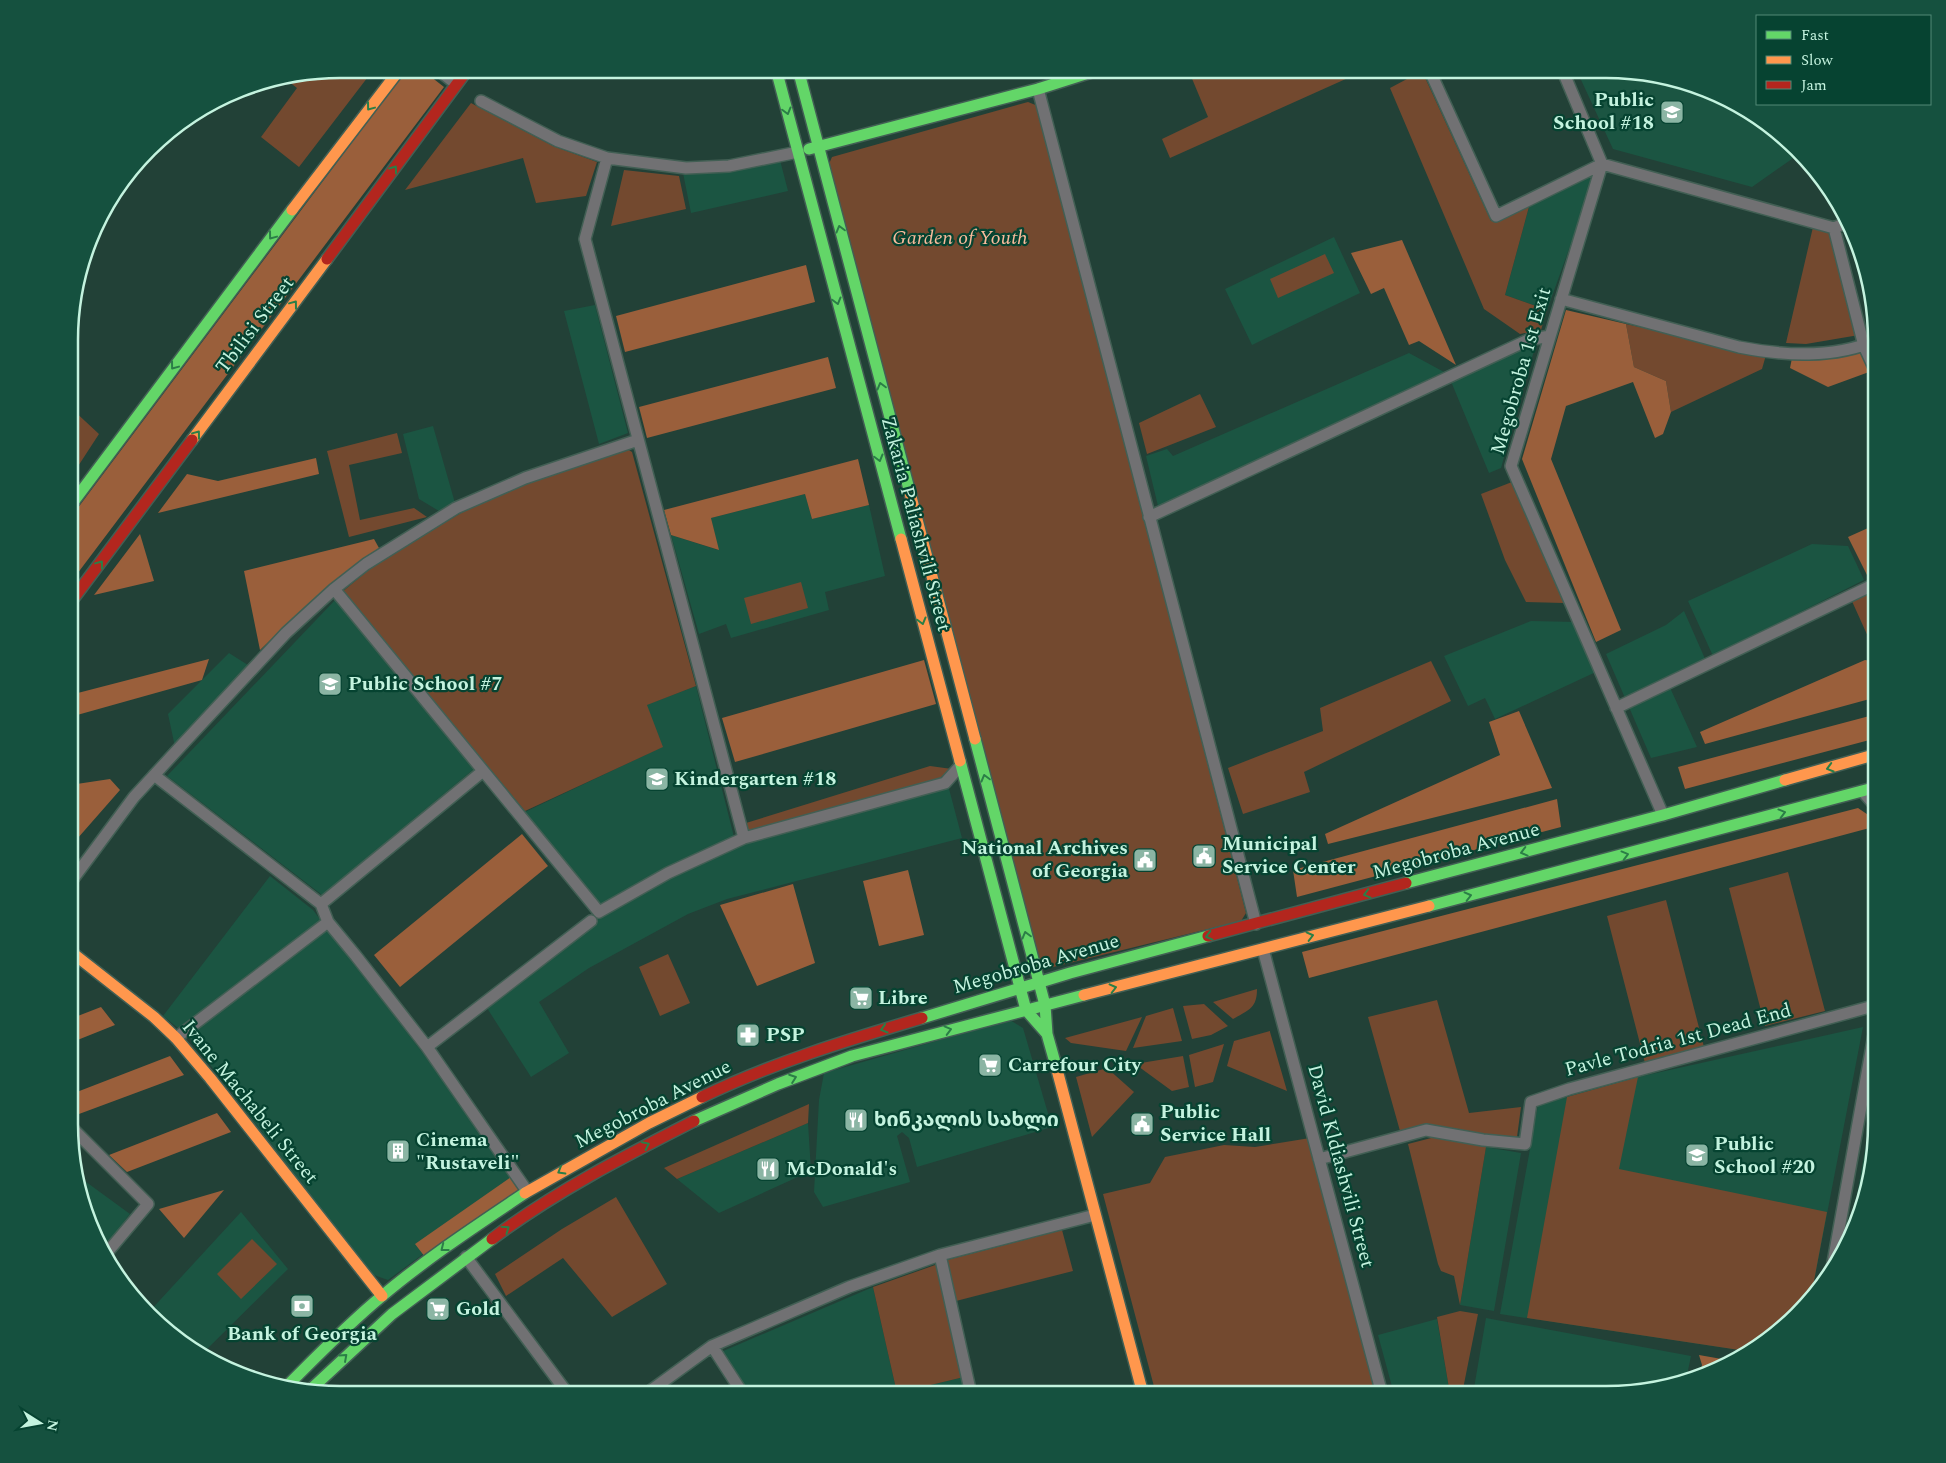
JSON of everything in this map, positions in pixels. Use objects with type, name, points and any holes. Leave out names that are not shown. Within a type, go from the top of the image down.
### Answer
[{"type":"main road","name":"Tbilisi Street","points":[[78,496],[238,280],[393,78]]},
{"type":"main road","name":"Tbilisi Street","points":[[78,592],[461,78]]},
{"type":"main road","name":"Zakaria Paliashvili Street","points":[[778,78],[1026,1010]]},
{"type":"main road","name":"Zakaria Paliashvili Street","points":[[800,78],[1045,1005]]},
{"type":"main road","points":[[798,152],[1038,90],[1074,78]]},
{"type":"main road","points":[[910,574],[930,569]]},
{"type":"main road","name":"Megobroba Avenue","points":[[292,1381],[382,1296],[451,1243],[527,1191],[603,1148],[714,1091],[781,1064],[848,1040],[1039,982],[1663,815],[1868,757]]},
{"type":"main road","name":"Megobroba Avenue","points":[[316,1384],[392,1314],[466,1257],[561,1192],[613,1162],[704,1116],[768,1088],[852,1056],[1868,790]]},
{"type":"main road","name":"Ivane Machabeli Street","points":[[78,957],[154,1017],[176,1038],[210,1078],[276,1165],[382,1296]]},
{"type":"main road","points":[[1045,1005],[1047,1034],[1141,1386]]},
{"type":"main road","points":[[1026,1010],[1047,1034]]},
{"type":"street","points":[[448,78],[456,84]]},
{"type":"street","points":[[1432,78],[1496,216],[1602,164],[1834,228],[1843,224]]},
{"type":"street","points":[[1566,78],[1602,164]]},
{"type":"street","points":[[1038,90],[1256,924]]},
{"type":"street","points":[[481,101],[558,141],[607,158],[686,168],[729,166],[798,152]]},
{"type":"street","points":[[607,158],[585,239],[744,838]]},
{"type":"street","name":"Megobroba 1st Exit","points":[[1602,164],[1511,466],[1663,815]]},
{"type":"street","points":[[1834,228],[1864,346],[1868,355]]},
{"type":"street","points":[[1562,299],[1739,347],[1766,352],[1804,355],[1868,344]]},
{"type":"street","points":[[1149,517],[1528,340],[1550,336]]},
{"type":"street","points":[[78,871],[104,834],[154,775],[286,633],[334,589],[366,564],[456,508],[526,478],[638,440]]},
{"type":"street","points":[[1616,708],[1868,587]]},
{"type":"street","points":[[334,589],[599,912],[668,873],[744,838],[946,783],[961,765]]},
{"type":"street","points":[[321,904],[483,771]]},
{"type":"street","points":[[154,775],[321,904],[328,922],[427,1047],[527,1191]]},
{"type":"street","points":[[1863,792],[1868,798]]},
{"type":"street","points":[[427,1047],[590,921]]},
{"type":"street","points":[[176,1038],[328,922]]},
{"type":"street","name":"David Kldiashvili Street","points":[[1263,948],[1380,1386]]},
{"type":"street","name":"Pavle Todria 1st Dead End","points":[[1319,1159],[1426,1130],[1483,1140],[1525,1144],[1531,1102],[1569,1088],[1868,1007]]},
{"type":"street","points":[[1835,1252],[1868,1068]]},
{"type":"street","points":[[78,1134],[148,1204],[110,1250]]},
{"type":"street","points":[[657,1386],[712,1346],[849,1287],[940,1255],[1095,1215]]},
{"type":"street","points":[[940,1255],[969,1386]]},
{"type":"street","points":[[466,1257],[562,1386]]},
{"type":"street","points":[[712,1346],[738,1386]]},
{"type":"shaded area","points":[[400,78],[432,78],[444,87],[78,573],[78,508]]},
{"type":"shaded area","name":"Public School #18","points":[[1580,78],[1624,78],[1675,86],[1691,91],[1723,104],[1738,113],[1779,142],[1795,157],[1752,187],[1613,149]]},
{"type":"shaded area","points":[[780,160],[788,191],[691,213],[683,173],[735,170]]},
{"type":"shaded area","points":[[1588,175],[1593,183],[1547,310],[1505,295],[1530,203]]},
{"type":"shaded area","points":[[1334,237],[1360,293],[1252,345],[1225,289]]},
{"type":"shaded area","points":[[1402,240],[1456,365],[1419,341],[1409,345],[1384,288],[1371,294],[1351,253]]},
{"type":"shaded area","points":[[806,265],[815,302],[625,352],[616,316]]},
{"type":"shaded area","points":[[595,305],[628,433],[599,444],[564,311]]},
{"type":"shaded area","points":[[1566,310],[1626,324],[1634,367],[1666,381],[1671,412],[1663,434],[1655,438],[1633,382],[1566,406],[1551,459],[1621,630],[1596,642],[1522,459]]},
{"type":"shaded area","points":[[1537,340],[1501,468],[1489,473],[1450,379]]},
{"type":"shaded area","points":[[1860,351],[1868,372],[1828,387],[1790,368],[1792,358]]},
{"type":"shaded area","points":[[1409,353],[1444,372],[1158,506],[1146,456],[1167,449],[1173,456]]},
{"type":"shaded area","points":[[828,357],[836,388],[647,438],[639,407]]},
{"type":"shaded area","points":[[433,426],[455,503],[439,511],[419,499],[403,434]]},
{"type":"shaded area","points":[[316,458],[319,474],[158,513],[187,474],[218,481]]},
{"type":"shaded area","points":[[858,459],[869,505],[812,519],[805,494],[711,518],[719,550],[671,535],[664,510]]},
{"type":"shaded area","points":[[805,494],[812,519],[869,505],[885,576],[825,592],[829,610],[731,638],[726,624],[699,634],[671,535],[718,550],[711,518]]},
{"type":"shaded area","points":[[1868,528],[1868,577],[1848,537]]},
{"type":"shaded area","points":[[140,534],[154,581],[94,595]]},
{"type":"shaded area","points":[[374,539],[379,548],[310,602],[260,650],[244,571]]},
{"type":"shaded area","points":[[1812,544],[1848,546],[1864,580],[1713,656],[1688,601]]},
{"type":"shaded area","name":"Public School #7","points":[[337,598],[474,769],[322,895],[167,776]]},
{"type":"shaded area","points":[[1684,611],[1706,661],[1667,681],[1697,747],[1651,758],[1606,654],[1666,625]]},
{"type":"shaded area","points":[[1531,621],[1576,622],[1598,671],[1495,719],[1485,698],[1468,706],[1444,656]]},
{"type":"shaded area","points":[[229,653],[251,667],[175,747],[168,714]]},
{"type":"shaded area","points":[[209,659],[202,680],[78,715],[78,693]]},
{"type":"shaded area","points":[[924,660],[936,704],[735,762],[722,718]]},
{"type":"shaded area","points":[[1865,660],[1868,660],[1868,699],[1705,744],[1700,732]]},
{"type":"shaded area","name":"Kindergarten #18","points":[[696,686],[734,837],[601,905],[525,812],[662,747],[646,705]]},
{"type":"shaded area","points":[[1519,711],[1552,788],[1328,844],[1325,834],[1500,755],[1489,722]]},
{"type":"shaded area","points":[[1868,716],[1868,740],[1685,789],[1678,767]]},
{"type":"shaded area","points":[[110,779],[120,790],[78,838],[78,784]]},
{"type":"shaded area","points":[[948,785],[962,838],[727,899],[688,914],[589,968],[539,1002],[569,1053],[531,1077],[487,1008],[599,918],[671,878],[742,845]]},
{"type":"shaded area","points":[[1557,799],[1561,827],[1297,897],[1293,870]]},
{"type":"shaded area","points":[[1858,808],[1868,815],[1868,828],[1309,978],[1302,952]]},
{"type":"shaded area","points":[[522,834],[548,866],[400,987],[374,955]]},
{"type":"shaded area","points":[[908,870],[924,935],[879,946],[863,881]]},
{"type":"shaded area","points":[[270,876],[313,910],[519,1183],[388,1280],[371,1274],[188,1036],[163,1016]]},
{"type":"shaded area","points":[[793,884],[815,963],[757,986],[720,905]]},
{"type":"shaded area","points":[[101,1007],[115,1025],[78,1040],[78,1016]]},
{"type":"shaded area","points":[[1010,1020],[1023,1028],[1052,1127],[917,1167],[909,1138],[902,1132],[897,1136],[910,1182],[823,1207],[814,1192],[819,1100],[824,1073]]},
{"type":"shaded area","name":"Public School #20","points":[[1863,1027],[1814,1284],[1779,1321],[1738,1350],[1500,1314],[1538,1105],[1638,1077]]},
{"type":"shaded area","points":[[170,1056],[184,1075],[79,1114],[78,1092]]},
{"type":"shaded area","points":[[217,1113],[231,1132],[127,1172],[109,1155]]},
{"type":"shaded area","points":[[808,1123],[811,1171],[719,1213],[677,1179]]},
{"type":"shaded area","points":[[1868,1134],[1860,1192],[1854,1210]]},
{"type":"shaded area","points":[[1486,1147],[1521,1153],[1494,1311],[1460,1305]]},
{"type":"shaded area","points":[[511,1177],[520,1190],[425,1257],[415,1244]]},
{"type":"shaded area","points":[[84,1180],[130,1214],[107,1244],[91,1208]]},
{"type":"shaded area","points":[[224,1190],[184,1238],[159,1209]]},
{"type":"shaded area","points":[[241,1212],[288,1269],[207,1349],[180,1331],[153,1308]]},
{"type":"shaded area","points":[[873,1287],[895,1386],[743,1386],[721,1352]]},
{"type":"shaded area","points":[[1486,1318],[1691,1356],[1687,1373],[1641,1383],[1607,1386],[1474,1386]]},
{"type":"shaded area","points":[[1437,1319],[1449,1386],[1392,1386],[1378,1335]]},
{"type":"shaded area","points":[[1699,1355],[1723,1359],[1701,1368]]},
{"type":"shaded area","points":[[964,1377],[966,1386],[926,1386]]},
{"type":"green space","points":[[322,78],[367,78],[299,167],[261,137],[297,88],[290,83]]},
{"type":"green space","points":[[1192,78],[1348,78],[1170,158],[1162,139],[1208,117]]},
{"type":"green space","points":[[1409,78],[1425,78],[1491,221],[1530,203],[1505,295],[1547,310],[1541,330],[1520,334],[1484,309],[1390,88]]},
{"type":"green space","name":"Garden of Youth","points":[[1028,102],[1038,106],[1246,913],[1241,921],[1041,970],[829,164],[832,157]]},
{"type":"green space","points":[[471,103],[553,146],[597,162],[586,196],[536,203],[523,158],[405,190]]},
{"type":"green space","points":[[624,170],[679,176],[686,209],[611,226]]},
{"type":"green space","points":[[1813,227],[1833,234],[1859,335],[1806,344],[1786,343]]},
{"type":"green space","points":[[1325,254],[1334,273],[1278,298],[1270,279]]},
{"type":"green space","points":[[1626,324],[1766,355],[1762,369],[1671,412],[1666,381],[1634,367]]},
{"type":"green space","points":[[1200,394],[1216,427],[1147,454],[1139,423]]},
{"type":"green space","points":[[78,414],[99,434],[78,466]]},
{"type":"green space","points":[[397,433],[402,453],[349,465],[360,520],[414,508],[427,517],[349,537],[327,451]]},
{"type":"green space","points":[[624,447],[632,452],[696,686],[647,705],[663,747],[525,811],[342,592],[377,563],[481,501],[533,478]]},
{"type":"green space","points":[[1512,482],[1564,603],[1526,602],[1505,560],[1481,494]]},
{"type":"green space","points":[[801,582],[808,608],[751,624],[744,598]]},
{"type":"green space","points":[[1868,591],[1868,637],[1851,599]]},
{"type":"green space","points":[[1431,661],[1451,701],[1304,772],[1310,792],[1243,814],[1228,768],[1323,731],[1320,708]]},
{"type":"green space","points":[[930,766],[952,769],[936,781],[749,834],[746,823]]},
{"type":"green space","points":[[1788,872],[1825,1011],[1765,1026],[1729,888]]},
{"type":"green space","points":[[1666,900],[1704,1047],[1645,1063],[1607,916]]},
{"type":"green space","points":[[668,954],[690,1003],[660,1016],[639,967]]},
{"type":"green space","points":[[1257,989],[1256,1000],[1251,1008],[1233,1019],[1213,1002]]},
{"type":"green space","points":[[1437,1000],[1469,1113],[1521,1107],[1517,1137],[1481,1134],[1428,1124],[1400,1131],[1368,1017]]},
{"type":"green space","points":[[1204,1004],[1228,1026],[1211,1035],[1192,1039],[1183,1006]]},
{"type":"green space","points":[[1173,1008],[1182,1041],[1133,1048],[1146,1016]]},
{"type":"green space","points":[[1142,1017],[1126,1051],[1071,1043],[1065,1038]]},
{"type":"green space","points":[[1270,1031],[1287,1091],[1227,1066],[1234,1041]]},
{"type":"green space","points":[[1224,1044],[1213,1082],[1195,1087],[1189,1055]]},
{"type":"green space","points":[[1183,1056],[1189,1087],[1172,1091],[1135,1064]]},
{"type":"green space","points":[[1107,1068],[1134,1092],[1092,1137],[1076,1077]]},
{"type":"green space","name":"Public School #20","points":[[1638,1077],[1619,1169],[1827,1212],[1813,1284],[1804,1296],[1779,1321],[1738,1350],[1527,1318],[1567,1097]]},
{"type":"green space","points":[[809,1104],[808,1123],[677,1179],[664,1168]]},
{"type":"green space","points":[[1435,1137],[1486,1147],[1460,1305],[1454,1276],[1441,1271],[1438,1264],[1408,1144]]},
{"type":"green space","points":[[1310,1138],[1376,1386],[1154,1386],[1103,1194],[1150,1183],[1165,1157],[1224,1145],[1255,1147]]},
{"type":"green space","points":[[616,1197],[667,1284],[612,1317],[563,1258],[506,1296],[495,1274],[562,1229]]},
{"type":"green space","points":[[1062,1230],[1073,1271],[956,1301],[947,1260]]},
{"type":"green space","points":[[252,1239],[277,1264],[241,1299],[217,1274]]},
{"type":"green space","points":[[938,1264],[964,1377],[926,1386],[895,1386],[873,1287]]},
{"type":"green space","points":[[1460,1311],[1478,1314],[1464,1386],[1449,1386],[1437,1317]]},
{"type":"traffic: fast","points":[[778,78],[901,539]]},
{"type":"traffic: fast","points":[[800,78],[910,493]]},
{"type":"traffic: fast","points":[[809,149],[1038,89],[1073,78]]},
{"type":"traffic: fast","points":[[78,496],[292,210]]},
{"type":"traffic: fast","points":[[975,739],[1045,1005],[1047,1034],[1056,1066]]},
{"type":"traffic: fast","points":[[960,761],[1026,1010],[1047,1034]]},
{"type":"traffic: fast","points":[[1406,883],[1663,815],[1785,780]]},
{"type":"traffic: fast","points":[[1429,906],[1868,789]]},
{"type":"traffic: fast","points":[[922,1018],[1070,973],[1208,936]]},
{"type":"traffic: fast","points":[[694,1121],[778,1084],[852,1056],[1084,995]]},
{"type":"traffic: fast","points":[[292,1381],[345,1329],[399,1282],[525,1193]]},
{"type":"traffic: fast","points":[[316,1384],[392,1314],[492,1239]]},
{"type":"traffic: slow","points":[[292,210],[393,78]]},
{"type":"traffic: slow","points":[[192,440],[327,259]]},
{"type":"traffic: slow","points":[[910,493],[975,739]]},
{"type":"traffic: slow","points":[[901,539],[960,761]]},
{"type":"traffic: slow","points":[[1785,780],[1868,757]]},
{"type":"traffic: slow","points":[[1084,995],[1429,906]]},
{"type":"traffic: slow","points":[[78,957],[154,1017],[176,1038],[210,1078],[382,1296]]},
{"type":"traffic: slow","points":[[1056,1066],[1141,1386]]},
{"type":"traffic: slow","points":[[525,1193],[649,1123],[702,1097]]},
{"type":"traffic: jam","points":[[327,259],[461,78]]},
{"type":"traffic: jam","points":[[78,592],[192,440]]},
{"type":"traffic: jam","points":[[1208,936],[1406,883]]},
{"type":"traffic: jam","points":[[702,1097],[783,1063],[922,1018]]},
{"type":"traffic: jam","points":[[492,1239],[565,1190],[616,1161],[694,1121]]},
{"type":"place","name":"Public School #18","points":[[1672,112]]},
{"type":"place","name":"Public School #7","points":[[330,684]]},
{"type":"place","name":"Kindergarten #18","points":[[657,779]]},
{"type":"place","name":"Municipal Service Center","points":[[1204,856]]},
{"type":"place","name":"National Archives of Georgia","points":[[1145,860]]},
{"type":"place","name":"Libre","points":[[861,998]]},
{"type":"place","name":"PSP","points":[[748,1035]]},
{"type":"place","name":"Carrefour City","points":[[990,1065]]},
{"type":"place","name":"ხინკალის სახლი","points":[[856,1120]]},
{"type":"place","name":"Public Service Hall","points":[[1142,1124]]},
{"type":"place","name":"Cinema \"Rustaveli\"","points":[[398,1151]]},
{"type":"place","name":"Public School #20","points":[[1697,1155]]},
{"type":"place","name":"McDonald's","points":[[768,1169]]},
{"type":"place","name":"Bank of Georgia","points":[[302,1306]]},
{"type":"place","name":"Gold","points":[[438,1309]]}]
